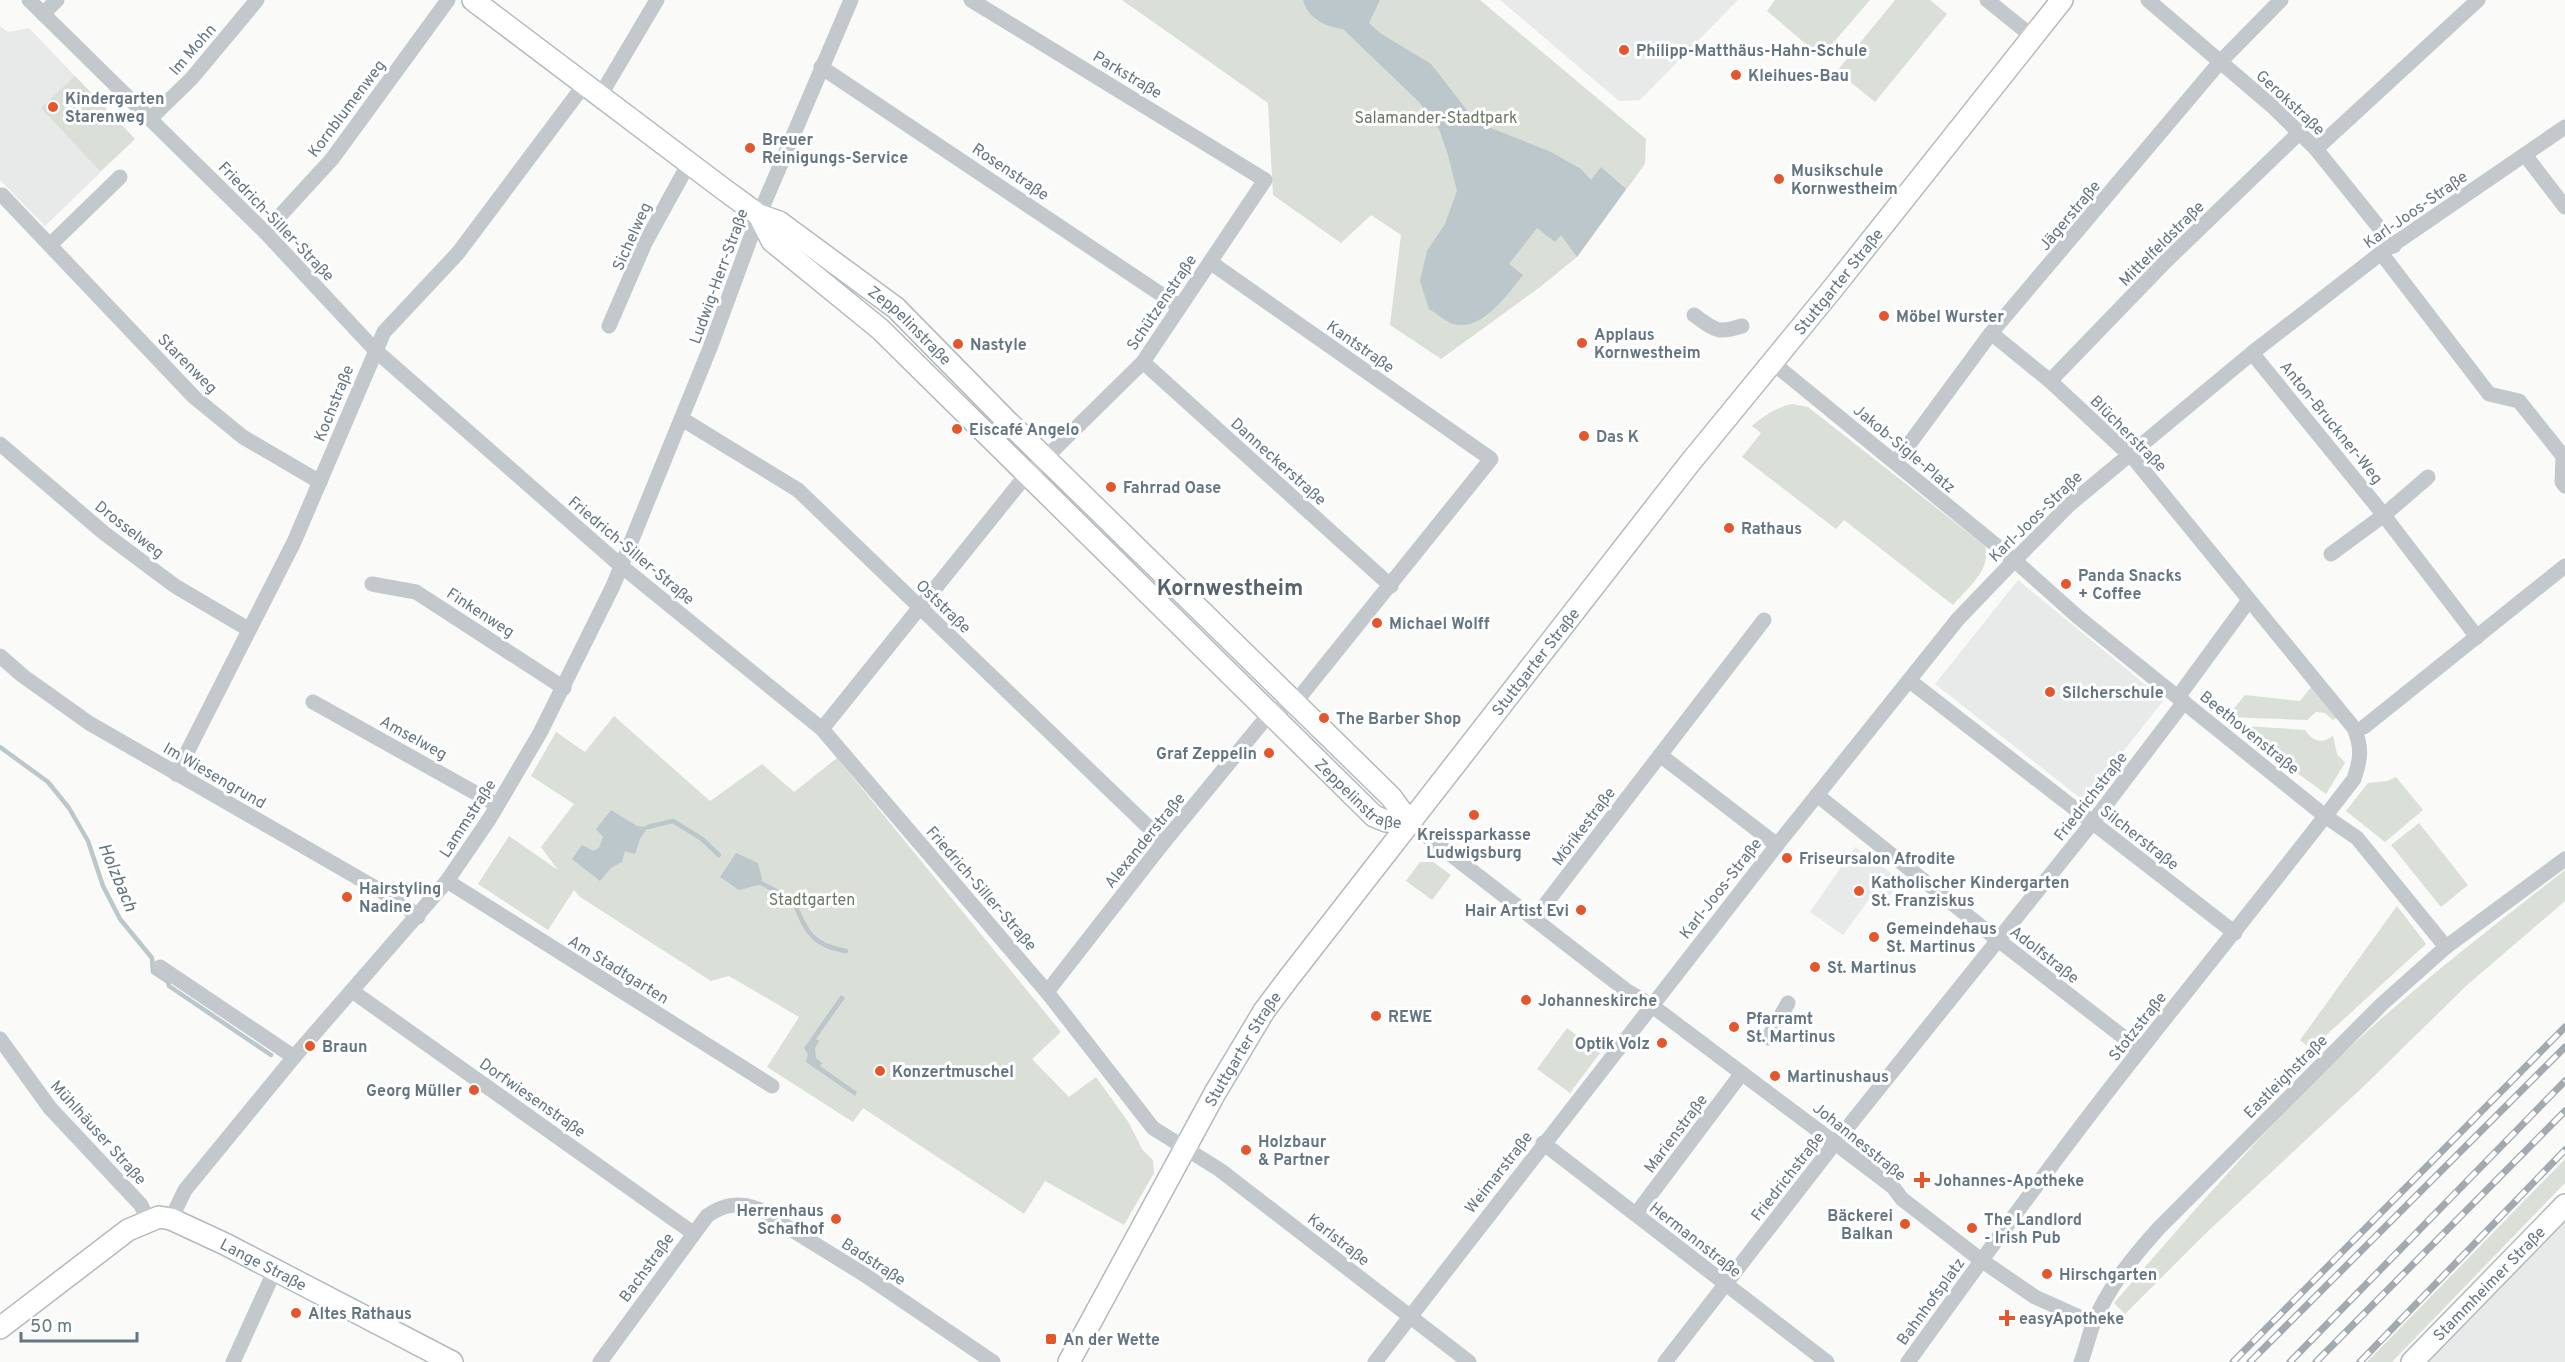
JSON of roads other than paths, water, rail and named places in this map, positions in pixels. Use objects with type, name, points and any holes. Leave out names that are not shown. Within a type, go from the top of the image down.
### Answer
[{"type":"main road","name":"Zeppelinstraße","points":[[475,0],[759,215],[779,222],[896,308],[1294,704],[1391,797],[1410,823]]},
{"type":"main road","name":"Stuttgarter Straße","points":[[1069,1362],[1215,1093],[1264,1011],[1689,464],[1773,363],[2062,0]]},
{"type":"main road","name":"Zeppelinstraße","points":[[759,215],[772,241],[880,329],[1374,816],[1410,823]]},
{"type":"main road","name":"Stammheimer Straße","points":[[2412,1362],[2565,1205]]},
{"type":"main road","points":[[0,1328],[128,1230],[159,1217],[171,1219]]},
{"type":"main road","name":"Lange Straße","points":[[171,1219],[452,1362]]},
{"type":"street","name":"Friedrich-Siller-Straße","points":[[28,0],[265,231],[375,350],[620,565],[822,729],[1047,992],[1153,1128],[1185,1149]]},
{"type":"street","points":[[43,14],[57,0]]},
{"type":"street","name":"Im Mohn","points":[[150,119],[192,78],[257,0]]},
{"type":"street","name":"Kornblumenweg","points":[[265,231],[332,159],[448,0]]},
{"type":"street","name":"Kochstraße","points":[[176,774],[294,542],[384,332],[458,253],[592,90],[657,0]]},
{"type":"street","name":"Ludwig-Herr-Straße","points":[[620,565],[714,339],[759,215],[851,0]]},
{"type":"street","name":"Parkstraße","points":[[971,0],[1265,180]]},
{"type":"street","points":[[1987,0],[2033,37]]},
{"type":"street","name":"Gerokstraße","points":[[2148,0],[2316,149],[2489,394],[2519,401],[2563,456],[2562,482],[2565,486]]},
{"type":"street","name":"Jägerstraße","points":[[1896,462],[1991,333],[2220,62],[2281,0]]},
{"type":"street","points":[[2316,149],[2478,0]]},
{"type":"street","name":"Rosenstraße","points":[[821,67],[1180,307]]},
{"type":"street","name":"Karl-Joos-Straße","points":[[1651,1005],[1958,619],[2069,505],[2252,352],[2387,250],[2565,127]]},
{"type":"street","name":"Mittelfeldstraße","points":[[2050,381],[2166,261],[2300,133]]},
{"type":"street","points":[[2525,155],[2565,207]]},
{"type":"street","name":"Sichelweg","points":[[609,326],[645,243],[689,163]]},
{"type":"street","points":[[51,244],[120,177]]},
{"type":"street","name":"Schützenstraße","points":[[1045,457],[1143,363],[1265,180]]},
{"type":"street","name":"Starenweg","points":[[2,195],[194,397],[243,437],[320,482]]},
{"type":"street","name":"Kantstraße","points":[[1210,262],[1491,459],[1391,586]]},
{"type":"street","points":[[1694,315],[1716,331],[1725,332],[1742,326]]},
{"type":"street","name":"Blücherstraße","points":[[1991,333],[2050,381],[2130,455],[2354,728],[2361,745],[2360,763],[2354,779],[2325,816]]},
{"type":"street","name":"Anton-Bruckner-Weg","points":[[2252,352],[2384,515],[2477,637]]},
{"type":"street","name":"Danneckerstraße","points":[[1143,363],[1391,586]]},
{"type":"street","name":"Jakob-Sigle-Platz","points":[[1773,363],[2014,560]]},
{"type":"street","name":"Oststraße","points":[[682,419],[798,490],[1164,842]]},
{"type":"street","name":"Drosselweg","points":[[0,444],[113,540],[175,586],[248,629]]},
{"type":"street","points":[[822,729],[1045,457]]},
{"type":"street","points":[[2331,554],[2384,515],[2428,477]]},
{"type":"street","name":"Beethovenstraße","points":[[2014,560],[2078,616],[2325,816],[2357,838],[2446,947]]},
{"type":"street","name":"Lammstraße","points":[[171,1219],[185,1190],[294,1057],[447,881],[497,805],[540,733],[614,586],[620,565]]},
{"type":"street","points":[[2364,727],[2565,566]]},
{"type":"street","name":"Finkenweg","points":[[372,584],[416,592],[564,688]]},
{"type":"street","points":[[1271,712],[1294,704],[1391,586]]},
{"type":"street","name":"Friedrichstraße","points":[[1665,1362],[1835,1143],[2092,823],[2181,699],[2248,600]]},
{"type":"street","name":"Mörikestraße","points":[[1534,919],[1764,620]]},
{"type":"street","name":"Im Wiesengrund","points":[[0,656],[23,676],[89,723],[400,902],[418,917]]},
{"type":"street","name":"Silcherstraße","points":[[1910,681],[2235,933]]},
{"type":"street","name":"Amselweg","points":[[313,702],[497,805]]},
{"type":"street","name":"Alexanderstraße","points":[[1047,992],[1164,842],[1271,712]]},
{"type":"street","points":[[1660,755],[1777,845]]},
{"type":"street","name":"Adolfstraße","points":[[1817,795],[2140,1050]]},
{"type":"street","name":"Stotzstraße","points":[[1981,1260],[2140,1050],[2235,933],[2325,816]]},
{"type":"street","name":"Johannesstraße","points":[[1410,823],[1627,991],[1651,1005],[1893,1187],[1902,1199],[1981,1260],[2035,1298],[2094,1323]]},
{"type":"street","name":"Eastleighstraße","points":[[2082,1362],[2094,1323],[2130,1261],[2158,1229],[2382,1004],[2446,947],[2565,859]]},
{"type":"street","name":"Am Stadtgarten","points":[[447,881],[772,1086]]},
{"type":"street","points":[[160,967],[294,1057]]},
{"type":"street","name":"Dorfwiesenstraße","points":[[352,991],[693,1233]]},
{"type":"street","points":[[1768,1038],[1788,1003]]},
{"type":"street","name":"Weimarstraße","points":[[1375,1362],[1651,1005]]},
{"type":"street","name":"Mühlhäuser Straße","points":[[0,1039],[50,1108],[141,1205],[148,1220]]},
{"type":"street","name":"Marienstraße","points":[[1636,1214],[1742,1073]]},
{"type":"street","name":"Hermannstraße","points":[[1543,1143],[1827,1362]]},
{"type":"street","name":"Karlstraße","points":[[1185,1149],[1220,1170],[1469,1362]]},
{"type":"street","name":"Bachstraße","points":[[600,1362],[693,1233],[707,1216],[730,1204]]},
{"type":"street","name":"Badstraße","points":[[730,1204],[745,1204],[758,1209],[865,1275],[993,1362]]},
{"type":"street","name":"Bahnhofsplatz","points":[[1908,1362],[1981,1260]]},
{"type":"street","points":[[233,1362],[275,1270]]},
{"type":"waterway","name":"Holzbach","points":[[0,747],[48,782],[69,808],[88,841],[103,886],[120,919],[152,958],[153,972],[168,982],[169,986],[271,1055]]},
{"type":"waterway","points":[[648,827],[673,821],[702,839],[719,855]]},
{"type":"waterway","points":[[761,883],[793,900],[806,928],[817,940],[824,945],[846,951]]},
{"type":"railway","points":[[2233,1362],[2565,1027]]},
{"type":"railway","points":[[2250,1362],[2565,1047]]},
{"type":"railway","points":[[2290,1362],[2565,1081]]},
{"type":"railway","points":[[2316,1362],[2565,1111]]},
{"type":"railway","points":[[2360,1362],[2565,1150]]},
{"type":"place","name":"Philipp-Matthäus-Hahn-Schule","points":[[1624,50]]},
{"type":"place","name":"Kleihues-Bau","points":[[1736,75]]},
{"type":"place","name":"Kindergarten Starenweg","points":[[53,107]]},
{"type":"place","name":"Breuer Reinigungs-Service","points":[[750,148]]},
{"type":"place","name":"Musikschule Kornwestheim","points":[[1779,179]]},
{"type":"place","name":"Möbel Wurster","points":[[1884,316]]},
{"type":"place","name":"Applaus Kornwestheim","points":[[1582,343]]},
{"type":"place","name":"Nastyle","points":[[958,344]]},
{"type":"place","name":"Eiscafé Angelo","points":[[957,429]]},
{"type":"place","name":"Das K","points":[[1584,436]]},
{"type":"place","name":"Fahrrad Oase","points":[[1111,487]]},
{"type":"place","name":"Rathaus","points":[[1729,528]]},
{"type":"place","name":"Panda Snacks + Coffee","points":[[2066,584]]},
{"type":"place","name":"Michael Wolff","points":[[1377,623]]},
{"type":"place","name":"Silcherschule","points":[[2050,692]]},
{"type":"place","name":"The Barber Shop","points":[[1324,718]]},
{"type":"place","name":"Graf Zeppelin","points":[[1269,753]]},
{"type":"place","name":"Kreissparkasse Ludwigsburg","points":[[1474,815]]},
{"type":"place","name":"Friseursalon Afrodite","points":[[1787,858]]},
{"type":"place","name":"Katholischer Kindergarten St. Franziskus","points":[[1859,891]]},
{"type":"place","name":"Hairstyling Nadine","points":[[347,897]]},
{"type":"place","name":"Hair Artist Evi","points":[[1581,910]]},
{"type":"place","name":"Gemeindehaus St. Martinus","points":[[1874,937]]},
{"type":"place","name":"St. Martinus","points":[[1815,967]]},
{"type":"place","name":"Johanneskirche","points":[[1526,1000]]},
{"type":"place","name":"REWE","points":[[1376,1016]]},
{"type":"place","name":"Pfarramt St. Martinus","points":[[1734,1027]]},
{"type":"place","name":"Optik Volz","points":[[1662,1043]]},
{"type":"place","name":"Braun","points":[[310,1046]]},
{"type":"place","name":"Konzertmuschel","points":[[880,1071]]},
{"type":"place","name":"Martinushaus","points":[[1775,1076]]},
{"type":"place","name":"Georg Müller","points":[[474,1090]]},
{"type":"place","name":"Holzbaur & Partner","points":[[1246,1150]]},
{"type":"place","name":"Johannes-Apotheke","points":[[1922,1180]]},
{"type":"place","name":"Herrenhaus Schafhof","points":[[836,1219]]},
{"type":"place","name":"Bäckerei Balkan","points":[[1905,1224]]},
{"type":"place","name":"The Landlord - Irish Pub","points":[[1972,1228]]},
{"type":"place","name":"Hirschgarten","points":[[2047,1274]]},
{"type":"place","name":"Altes Rathaus","points":[[296,1313]]},
{"type":"place","name":"easyApotheke","points":[[2007,1318]]},
{"type":"place","name":"An der Wette","points":[[1051,1339]]},
{"type":"district","name":"Kornwestheim","points":[[1230,587]]},
{"type":"park label","name":"Salamander-Stadtpark","points":[[1436,117]]},
{"type":"park label","name":"Stadtgarten","points":[[812,899]]}]
